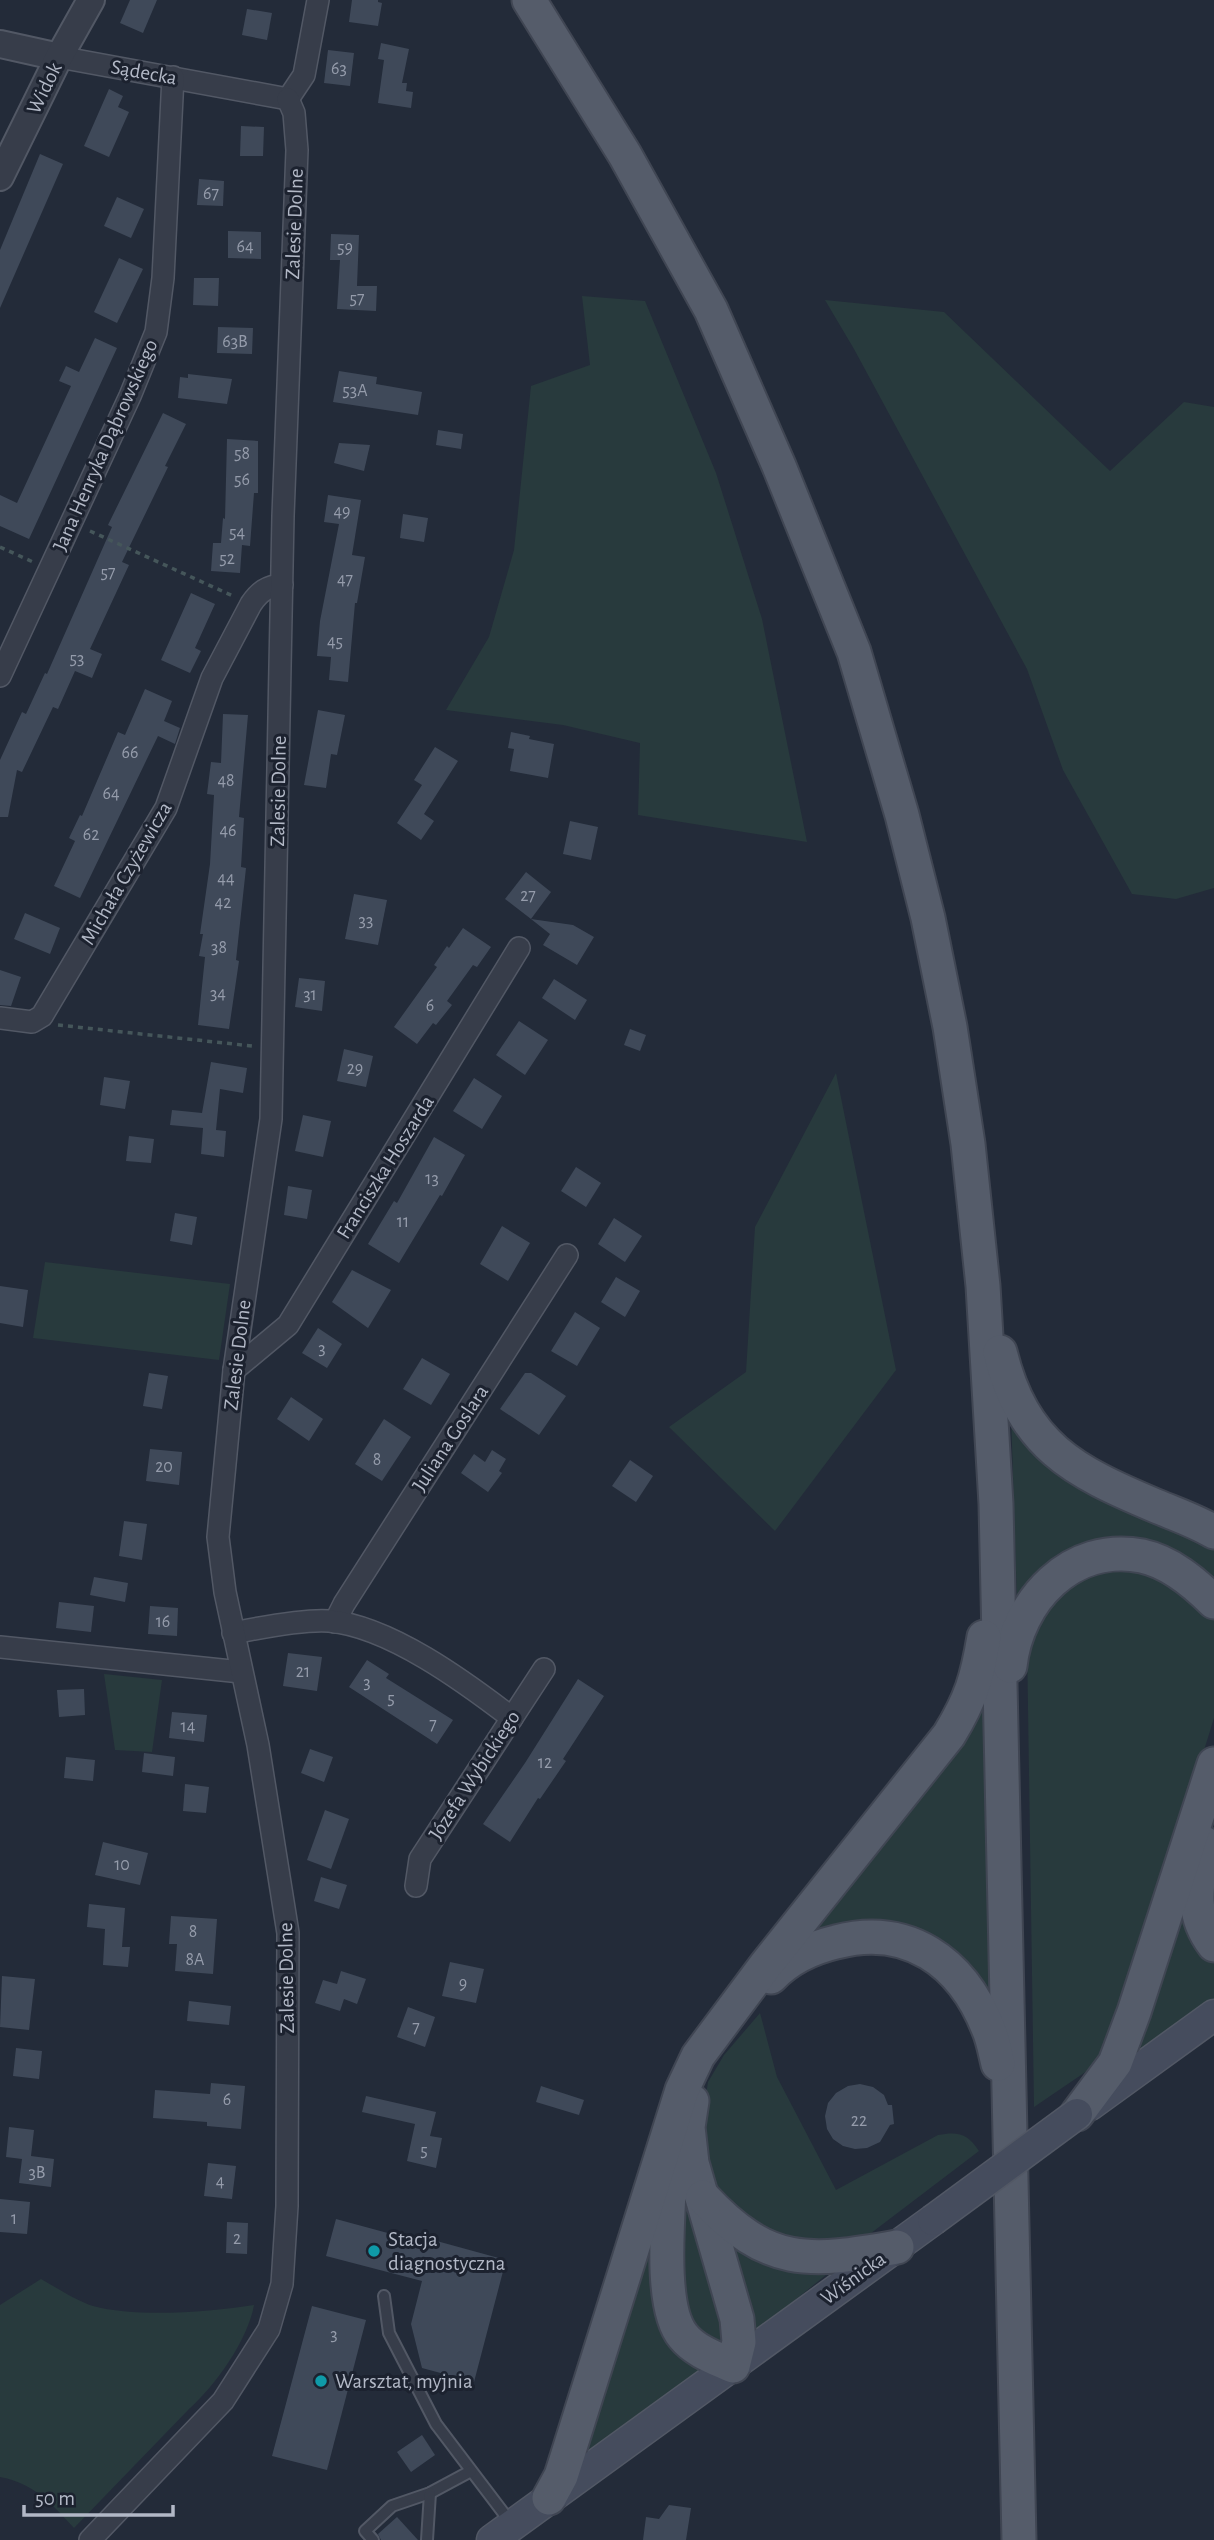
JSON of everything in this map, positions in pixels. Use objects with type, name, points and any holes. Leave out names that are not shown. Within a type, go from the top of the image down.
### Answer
[{"type":"main road","points":[[529,0],[625,155],[711,310],[779,466],[854,652],[902,815],[928,918],[950,1027],[968,1144],[984,1286],[996,1504],[1019,2540]]},
{"type":"main road","points":[[984,1286],[1013,1396],[1038,1435],[1070,1464],[1091,1477],[1214,1532]]},
{"type":"main road","points":[[1000,1749],[1010,1661],[1022,1620],[1032,1601],[1067,1569],[1107,1556],[1123,1554],[1143,1557],[1162,1563],[1183,1575],[1214,1602]]},
{"type":"main road","points":[[549,2498],[561,2476],[682,2090],[698,2056],[765,1966],[929,1762],[965,1708],[978,1675],[996,1565]]},
{"type":"main road","points":[[1077,2114],[1115,2063],[1214,1764]]},
{"type":"main road","points":[[1214,1782],[1196,1894],[1198,1916],[1214,1945]]},
{"type":"main road","points":[[672,2127],[668,2233],[668,2291],[671,2303],[681,2334],[698,2349],[733,2366],[739,2342],[737,2319],[692,2163],[688,2127],[694,2090],[707,2062],[773,1975],[790,1960],[815,1947],[846,1939],[875,1937],[901,1941],[931,1952],[957,1975],[975,2000],[989,2029],[1011,2112]]},
{"type":"main road","name":"Wiśnicka","points":[[504,2528],[733,2366],[1214,2015]]},
{"type":"main road","points":[[701,2194],[739,2231],[770,2249],[796,2256],[830,2257],[897,2246]]},
{"type":"street","name":"Widok","points":[[0,177],[59,57],[91,0]]},
{"type":"street","points":[[288,99],[304,75],[318,0]]},
{"type":"street","name":"Sądecka","points":[[0,44],[288,99]]},
{"type":"street","name":"Jana Henryka Dąbrowskiego","points":[[0,676],[72,523],[156,332],[163,278],[173,77]]},
{"type":"street","name":"Zalesie Dolne","points":[[90,2540],[223,2401],[269,2329],[282,2284],[287,2206],[288,1933],[258,1745],[233,1633],[218,1537],[234,1370],[271,1119],[282,585],[297,150],[294,113],[288,99]]},
{"type":"street","name":"Michała Czyżewicza","points":[[32,1022],[42,1016],[166,808],[212,678],[251,604],[258,594],[271,586],[282,585]]},
{"type":"street","name":"Franciszka Hoszarda","points":[[234,1370],[288,1325],[519,948]]},
{"type":"street","points":[[0,1018],[32,1022]]},
{"type":"street","name":"Juliana Goslara","points":[[335,1622],[567,1255]]},
{"type":"street","points":[[233,1633],[328,1621],[359,1627],[415,1652],[485,1697],[512,1718]]},
{"type":"street","points":[[0,1647],[241,1672]]},
{"type":"street","name":"Józefa Wybickiego","points":[[416,1886],[419,1859],[544,1669]]},
{"type":"lane","points":[[384,2295],[389,2333],[436,2424],[471,2471],[504,2528]]},
{"type":"lane","points":[[355,2540],[369,2535],[392,2506],[430,2493],[471,2471]]},
{"type":"lane","points":[[427,2540],[430,2493]]},
{"type":"path","points":[[72,523],[251,604]]},
{"type":"path","points":[[0,547],[49,569]]},
{"type":"path","points":[[32,1022],[273,1048]]},
{"type":"shaded area","points":[[582,296],[645,301],[716,473],[762,619],[807,842],[638,815],[640,743],[563,725],[446,710],[489,637],[514,550],[531,386],[590,365]]},
{"type":"shaded area","points":[[825,300],[944,312],[1110,471],[1184,402],[1214,407],[1214,888],[1176,899],[1132,894],[1063,770],[1027,669]]},
{"type":"shaded area","points":[[836,1073],[896,1370],[775,1531],[669,1427],[746,1372],[755,1227]]},
{"type":"shaded area","points":[[45,1262],[230,1284],[219,1360],[33,1338]]},
{"type":"shaded area","points":[[1011,1414],[1214,1545],[1214,1580],[1166,1550],[1017,1602]]},
{"type":"shaded area","points":[[1115,1567],[1161,1571],[1214,1614],[1214,1718],[1142,1951],[1101,2058],[1034,2107],[1027,1641],[1042,1612],[1089,1572]]},
{"type":"shaded area","points":[[104,1674],[162,1680],[152,1752],[115,1750]]},
{"type":"shaded area","points":[[977,1710],[983,1711],[989,1995],[968,1968],[816,1938],[812,1931]]},
{"type":"shaded area","points":[[1203,1817],[1214,1961],[1214,1999],[1128,2063]]},
{"type":"shaded area","points":[[760,2013],[777,2077],[836,2190],[938,2135],[962,2135],[979,2151],[862,2240],[812,2245],[764,2233],[723,2201],[708,2172],[702,2119],[708,2082],[724,2055]]},
{"type":"shaded area","points":[[685,2167],[731,2351],[699,2340],[677,2281]]},
{"type":"shaded area","points":[[660,2197],[658,2273],[707,2367],[579,2460]]},
{"type":"shaded area","points":[[717,2221],[832,2270],[756,2332]]},
{"type":"shaded area","points":[[41,2279],[87,2304],[111,2310],[173,2313],[254,2305],[251,2319],[238,2347],[209,2388],[74,2528],[33,2489],[0,2477],[0,2305]]},
{"type":"building","points":[[130,0],[157,0],[143,33],[120,23]]},
{"type":"building","points":[[352,0],[378,0],[382,3],[378,26],[349,22]]},
{"type":"building","points":[[247,9],[272,13],[267,40],[242,35]]},
{"type":"building","points":[[381,43],[409,49],[402,83],[407,83],[406,91],[413,92],[411,108],[378,103],[384,60],[378,59]]},
{"type":"building","points":[[328,50],[354,53],[350,86],[324,83]]},
{"type":"building","points":[[109,89],[123,96],[118,107],[129,112],[109,157],[84,146]]},
{"type":"building","points":[[241,126],[264,127],[263,156],[240,156]]},
{"type":"building","points":[[40,154],[63,164],[0,308],[0,250]]},
{"type":"building","points":[[199,179],[224,181],[223,206],[197,205]]},
{"type":"building","points":[[117,197],[144,209],[131,238],[104,226]]},
{"type":"building","points":[[228,231],[261,232],[261,259],[228,258]]},
{"type":"building","points":[[331,234],[359,235],[357,286],[377,286],[376,311],[337,309],[340,260],[330,260]]},
{"type":"building","points":[[119,258],[143,269],[117,323],[94,312]]},
{"type":"building","points":[[194,278],[219,278],[218,306],[193,305]]},
{"type":"building","points":[[218,327],[253,328],[252,354],[217,353]]},
{"type":"building","points":[[95,338],[117,348],[29,539],[0,526],[0,495],[17,503],[71,386],[59,381],[66,366],[79,372]]},
{"type":"building","points":[[339,371],[377,377],[376,384],[422,392],[418,415],[333,402]]},
{"type":"building","points":[[188,374],[232,379],[227,404],[178,398],[180,377],[188,378]]},
{"type":"building","points":[[163,413],[186,424],[122,562],[129,565],[90,649],[102,654],[92,678],[75,671],[58,709],[53,707],[22,772],[17,770],[8,817],[0,817],[0,760],[22,712],[26,714],[45,673],[47,674],[112,527],[108,525]]},
{"type":"building","points":[[438,430],[463,434],[461,449],[436,445]]},
{"type":"building","points":[[227,439],[258,441],[258,493],[254,493],[250,546],[242,545],[240,573],[211,571],[213,543],[221,543],[223,518],[225,519]]},
{"type":"building","points":[[339,443],[370,445],[364,471],[334,463]]},
{"type":"building","points":[[328,495],[361,500],[352,555],[365,557],[355,603],[348,682],[329,680],[331,657],[317,656],[320,621],[339,524],[324,522]]},
{"type":"building","points":[[403,514],[428,518],[424,542],[400,538]]},
{"type":"building","points":[[191,593],[215,604],[195,648],[201,651],[190,673],[161,660]]},
{"type":"building","points":[[145,689],[172,701],[164,721],[180,728],[175,744],[158,736],[80,898],[54,886],[75,841],[69,838],[80,815],[82,816],[118,732],[125,735]]},
{"type":"building","points":[[318,710],[345,715],[337,755],[331,754],[326,788],[304,785]]},
{"type":"building","points":[[223,714],[248,715],[239,817],[244,818],[241,867],[246,868],[236,960],[239,961],[229,1029],[198,1025],[205,957],[199,956],[203,934],[200,934],[210,864],[214,795],[207,794],[211,762],[221,763]]},
{"type":"building","points":[[511,732],[554,744],[548,778],[510,771],[514,749],[508,748]]},
{"type":"building","points":[[435,747],[458,761],[424,814],[434,821],[421,840],[397,823],[422,785],[414,780]]},
{"type":"building","points":[[570,821],[598,827],[591,860],[563,854]]},
{"type":"building","points":[[526,872],[551,892],[531,919],[505,899]]},
{"type":"building","points":[[354,894],[387,900],[378,945],[345,939]]},
{"type":"building","points":[[25,913],[60,928],[50,954],[14,939]]},
{"type":"building","points":[[531,919],[573,925],[594,937],[577,965],[543,945],[550,934]]},
{"type":"building","points":[[463,928],[491,947],[477,967],[473,965],[447,1001],[452,1005],[436,1025],[433,1023],[417,1044],[394,1027],[437,967],[434,965],[447,946],[449,948]]},
{"type":"building","points":[[0,970],[21,977],[11,1006],[0,1005]]},
{"type":"building","points":[[299,978],[325,981],[322,1011],[295,1007]]},
{"type":"building","points":[[554,979],[587,1000],[575,1020],[542,998]]},
{"type":"building","points":[[519,1021],[548,1040],[525,1075],[496,1055]]},
{"type":"building","points":[[630,1029],[646,1035],[640,1051],[624,1045]]},
{"type":"building","points":[[344,1049],[373,1056],[366,1087],[337,1081]]},
{"type":"building","points":[[211,1062],[247,1068],[243,1093],[220,1089],[216,1130],[226,1131],[224,1157],[201,1154],[203,1128],[170,1125],[172,1110],[202,1113]]},
{"type":"building","points":[[104,1077],[130,1081],[125,1109],[100,1105]]},
{"type":"building","points":[[474,1078],[502,1096],[482,1129],[453,1111]]},
{"type":"building","points":[[303,1115],[331,1121],[323,1157],[295,1151]]},
{"type":"building","points":[[129,1136],[154,1139],[151,1163],[126,1161]]},
{"type":"building","points":[[434,1137],[465,1155],[399,1263],[368,1244],[394,1201],[397,1203]]},
{"type":"building","points":[[576,1167],[601,1183],[586,1207],[561,1191]]},
{"type":"building","points":[[288,1186],[312,1190],[307,1219],[284,1215]]},
{"type":"building","points":[[175,1213],[197,1217],[192,1245],[170,1241]]},
{"type":"building","points":[[614,1218],[642,1236],[625,1262],[598,1244]]},
{"type":"building","points":[[502,1226],[530,1243],[508,1281],[480,1264]]},
{"type":"building","points":[[352,1270],[391,1290],[368,1328],[332,1302]]},
{"type":"building","points":[[616,1277],[640,1291],[625,1317],[601,1302]]},
{"type":"building","points":[[0,1286],[28,1290],[23,1327],[0,1323]]},
{"type":"building","points":[[575,1312],[600,1328],[577,1366],[551,1351]]},
{"type":"building","points":[[318,1328],[342,1344],[327,1368],[302,1353]]},
{"type":"building","points":[[422,1358],[450,1374],[431,1405],[403,1389]]},
{"type":"building","points":[[149,1373],[168,1376],[162,1409],[143,1406]]},
{"type":"building","points":[[525,1373],[531,1373],[566,1396],[539,1435],[500,1409]]},
{"type":"building","points":[[291,1397],[323,1419],[309,1441],[277,1419]]},
{"type":"building","points":[[384,1419],[411,1437],[382,1481],[355,1464]]},
{"type":"building","points":[[150,1449],[182,1452],[179,1485],[146,1481]]},
{"type":"building","points":[[492,1450],[506,1459],[499,1471],[502,1473],[488,1492],[461,1473],[474,1454],[485,1462]]},
{"type":"building","points":[[630,1460],[653,1476],[636,1502],[612,1486]]},
{"type":"building","points":[[124,1521],[147,1524],[142,1560],[119,1556]]},
{"type":"building","points":[[94,1577],[128,1583],[125,1602],[90,1595]]},
{"type":"building","points":[[59,1602],[94,1606],[91,1632],[56,1628]]},
{"type":"building","points":[[150,1606],[178,1608],[177,1636],[148,1634]]},
{"type":"building","points":[[288,1653],[322,1657],[317,1691],[283,1686]]},
{"type":"building","points":[[367,1660],[389,1674],[386,1678],[453,1720],[437,1744],[349,1687]]},
{"type":"building","points":[[578,1679],[604,1696],[563,1759],[566,1761],[510,1842],[483,1824]]},
{"type":"building","points":[[84,1689],[85,1715],[59,1717],[57,1690]]},
{"type":"building","points":[[172,1712],[207,1715],[204,1742],[169,1738]]},
{"type":"building","points":[[310,1749],[333,1757],[324,1782],[301,1773]]},
{"type":"building","points":[[144,1753],[175,1757],[173,1776],[142,1772]]},
{"type":"building","points":[[66,1757],[95,1760],[93,1781],[64,1778]]},
{"type":"building","points":[[185,1784],[209,1787],[206,1813],[183,1811]]},
{"type":"building","points":[[325,1810],[349,1819],[331,1869],[307,1860]]},
{"type":"building","points":[[103,1842],[148,1853],[140,1885],[95,1875]]},
{"type":"building","points":[[321,1877],[347,1885],[339,1909],[314,1901]]},
{"type":"building","points":[[89,1904],[125,1908],[122,1947],[130,1947],[128,1967],[103,1965],[105,1929],[87,1927]]},
{"type":"building","points":[[171,1916],[217,1919],[213,1974],[175,1971],[177,1944],[169,1944]]},
{"type":"building","points":[[450,1962],[484,1969],[476,2003],[442,1996]]},
{"type":"building","points":[[341,1971],[366,1979],[357,2004],[344,1999],[340,2011],[315,2003],[323,1980],[337,1984]]},
{"type":"building","points":[[2,1976],[35,1979],[29,2030],[0,2027]]},
{"type":"building","points":[[189,2001],[231,2006],[229,2025],[187,2021]]},
{"type":"building","points":[[408,2007],[435,2017],[425,2047],[397,2037]]},
{"type":"building","points":[[16,2048],[42,2051],[39,2079],[13,2076]]},
{"type":"building","points":[[211,2083],[245,2086],[241,2129],[207,2126],[207,2122],[153,2118],[155,2090],[210,2094]]},
{"type":"building","points":[[860,2084],[873,2087],[884,2095],[888,2105],[892,2105],[894,2124],[890,2125],[880,2142],[867,2148],[855,2149],[843,2146],[833,2139],[827,2129],[825,2116],[828,2103],[836,2093],[848,2086]]},
{"type":"building","points":[[541,2086],[584,2100],[579,2115],[536,2102]]},
{"type":"building","points":[[366,2096],[436,2112],[430,2136],[442,2138],[436,2168],[407,2161],[415,2124],[362,2112]]},
{"type":"building","points":[[9,2127],[34,2130],[31,2156],[54,2159],[51,2187],[19,2183],[22,2159],[6,2157]]},
{"type":"building","points":[[208,2163],[236,2166],[232,2199],[204,2196]]},
{"type":"building","points":[[0,2199],[30,2202],[27,2234],[0,2232]]},
{"type":"building","points":[[336,2219],[432,2245],[433,2240],[506,2260],[474,2382],[422,2368],[411,2324],[422,2281],[326,2256]]},
{"type":"building","points":[[227,2222],[248,2223],[247,2254],[226,2253]]},
{"type":"building","points":[[312,2306],[366,2320],[327,2470],[272,2456]]},
{"type":"building","points":[[422,2435],[435,2455],[411,2472],[397,2452]]},
{"type":"building","points":[[669,2505],[691,2508],[686,2540],[643,2540],[646,2517],[659,2519]]},
{"type":"building","points":[[397,2517],[418,2540],[381,2540],[378,2534]]},
{"type":"place","name":"Stacja diagnostyczna","points":[[374,2251]]},
{"type":"place","name":"Warsztat, myjnia","points":[[321,2381]]}]
